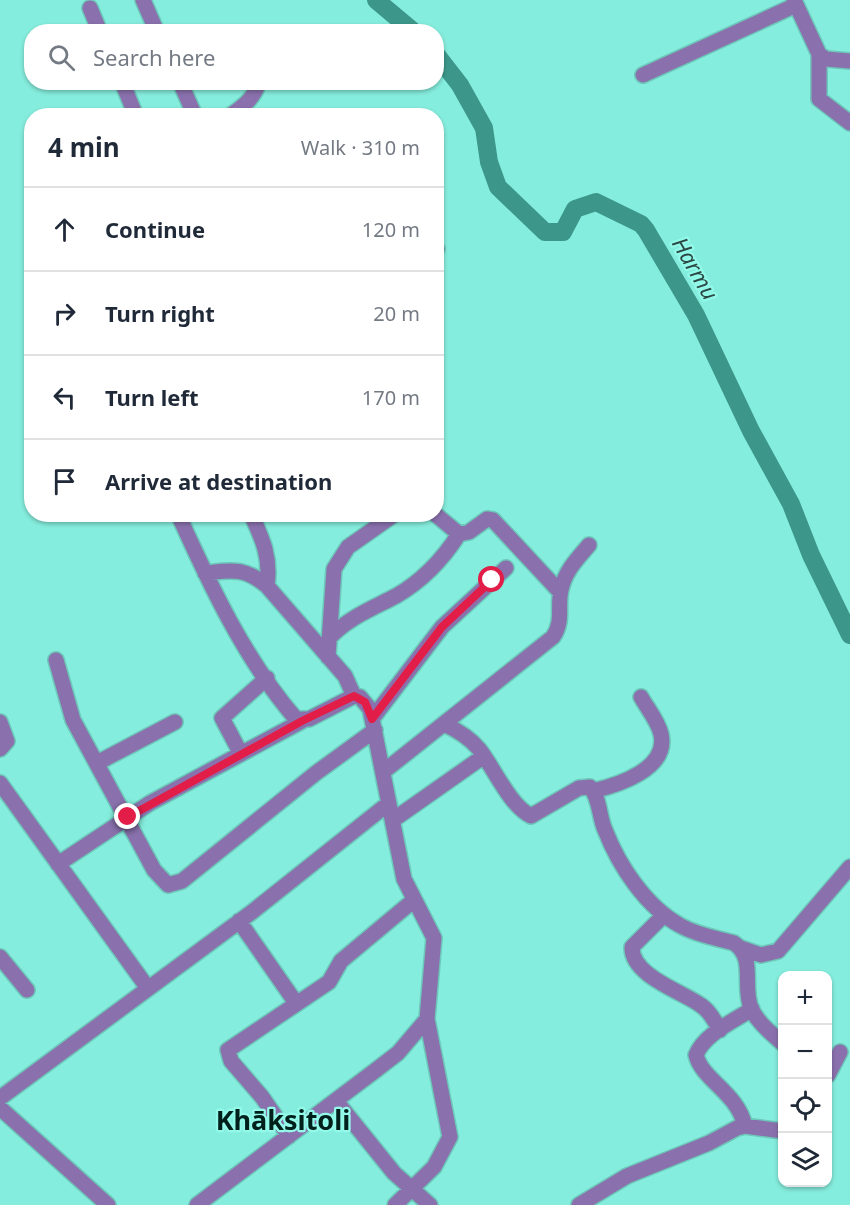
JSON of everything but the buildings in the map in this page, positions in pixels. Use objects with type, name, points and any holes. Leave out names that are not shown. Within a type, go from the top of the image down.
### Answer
[{"type":"street","points":[[143,0],[154,24]]},
{"type":"street","points":[[643,75],[795,3],[819,54],[819,99],[850,123]]},
{"type":"street","points":[[90,8],[97,24]]},
{"type":"street","points":[[819,54],[826,59],[850,61]]},
{"type":"street","points":[[125,90],[133,108]]},
{"type":"street","points":[[184,90],[191,108]]},
{"type":"street","points":[[250,108],[256,90]]},
{"type":"street","points":[[329,638],[343,623],[398,594],[436,566],[459,534],[468,532],[481,522],[493,520],[560,592]]},
{"type":"street","points":[[182,522],[232,624],[291,713],[302,721]]},
{"type":"street","points":[[255,522],[267,550],[269,569],[267,586]]},
{"type":"street","points":[[328,657],[332,579],[342,553],[384,522]]},
{"type":"street","points":[[444,522],[459,534]]},
{"type":"street","points":[[384,772],[553,637],[559,628],[561,617],[560,592],[570,567],[589,545]]},
{"type":"street","points":[[56,660],[74,720],[128,817],[154,870],[162,881],[174,885],[373,724],[442,627],[506,568]]},
{"type":"street","points":[[205,573],[239,570],[255,576],[267,586],[349,682],[354,696],[365,702],[373,724],[404,879],[434,938],[427,1019],[450,1137],[434,1167],[395,1205]]},
{"type":"street","points":[[241,754],[222,718],[267,678]]},
{"type":"street","points":[[58,864],[128,817],[302,721],[354,696]]},
{"type":"street","points":[[593,791],[627,781],[657,756],[662,744],[661,732],[641,697]]},
{"type":"street","points":[[0,722],[8,741],[0,749]]},
{"type":"street","points":[[97,763],[175,722]]},
{"type":"street","points":[[444,724],[462,733],[484,756],[519,807],[531,816],[579,788],[585,786],[593,791],[604,828],[616,854],[629,876],[664,915],[692,932],[769,955]]},
{"type":"street","points":[[393,820],[484,756]]},
{"type":"street","points":[[0,783],[147,987]]},
{"type":"street","points":[[0,1098],[239,921],[390,803]]},
{"type":"street","points":[[747,963],[769,955],[784,946],[850,867]]},
{"type":"street","points":[[289,1136],[262,1097],[227,1055],[232,1045],[329,982],[341,961],[414,900]]},
{"type":"street","points":[[664,915],[632,948],[635,960],[655,978],[708,1011],[720,1030]]},
{"type":"street","points":[[239,921],[296,1003]]},
{"type":"street","points":[[741,948],[747,963],[747,994],[752,1009],[778,1037]]},
{"type":"street","points":[[0,957],[27,990]]},
{"type":"street","points":[[746,1125],[737,1103],[697,1059],[698,1049],[720,1030],[752,1009]]},
{"type":"street","points":[[197,1205],[398,1053],[427,1019]]},
{"type":"street","points":[[832,1066],[839,1051]]},
{"type":"street","points":[[336,1101],[372,1148],[412,1190],[430,1205]]},
{"type":"street","points":[[0,1108],[108,1205]]},
{"type":"street","points":[[0,1120],[94,1205]]},
{"type":"street","points":[[579,1205],[627,1176],[709,1143],[746,1125],[778,1130]]},
{"type":"waterway","name":"Harmu","points":[[376,0],[404,24]]},
{"type":"waterway","name":"Harmu","points":[[444,64],[460,85],[484,128],[489,162],[498,187],[545,232],[563,232],[575,209],[596,202],[641,224],[646,230],[696,315],[751,431],[791,504],[811,555],[850,635]]},
{"type":"district","name":"Khāksitoli","points":[[283,1119]]},
{"type":"route","points":[[128,817],[302,721],[309,720],[354,696],[360,697],[365,702],[370,709],[372,719],[442,627],[492,580]]}]
